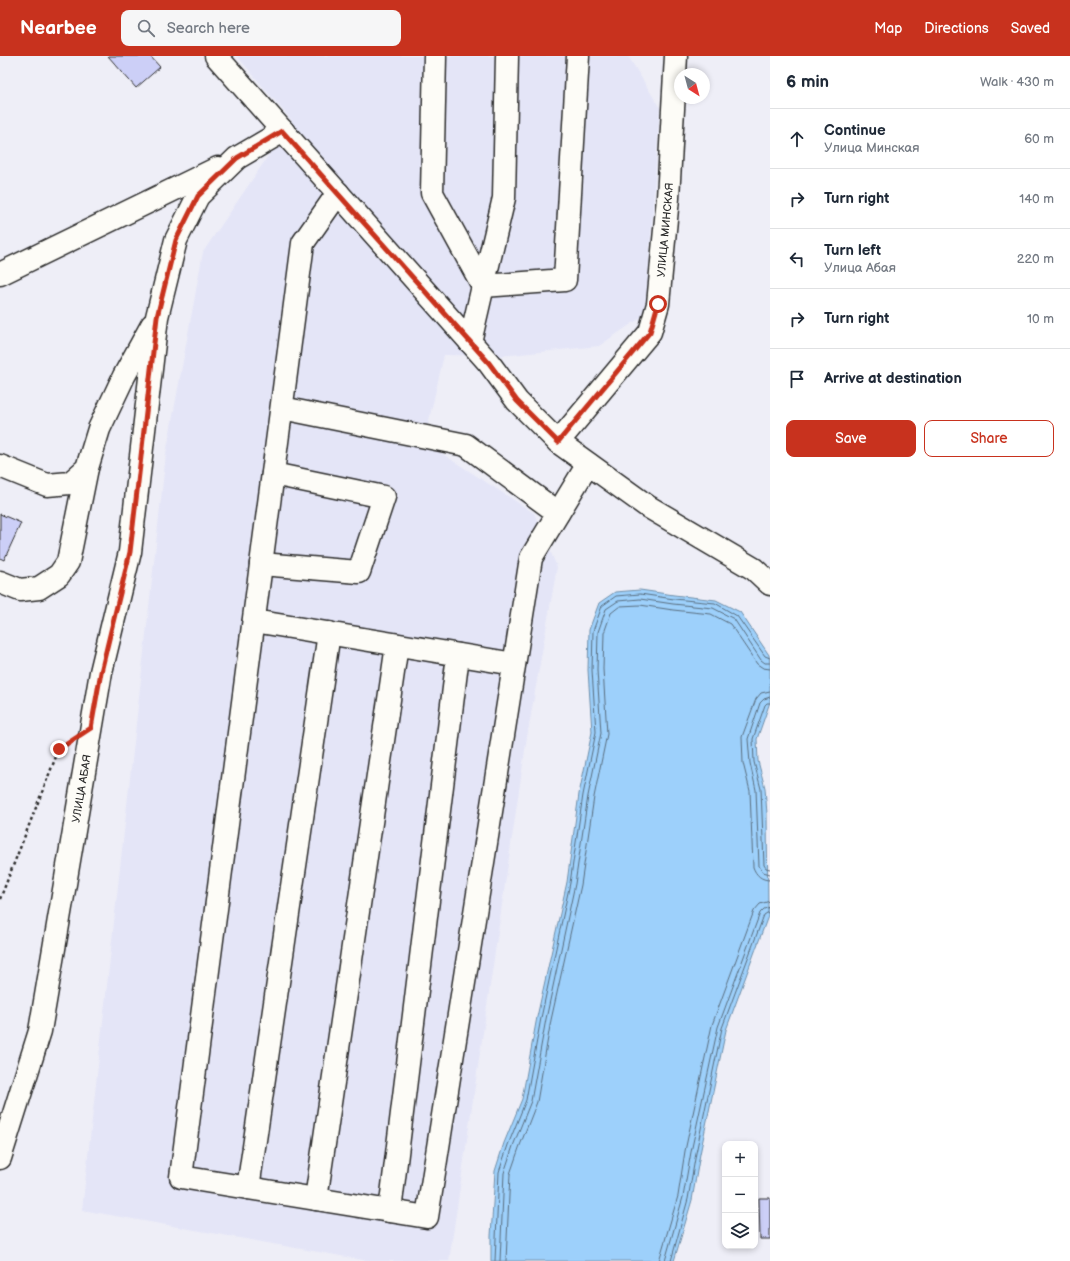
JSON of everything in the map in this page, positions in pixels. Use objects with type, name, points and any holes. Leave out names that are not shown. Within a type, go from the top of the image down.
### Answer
[{"type":"street","points":[[435,56],[432,193],[483,286]]},
{"type":"street","points":[[470,342],[504,198],[508,56]]},
{"type":"street","points":[[483,286],[565,280],[578,56]]},
{"type":"street","name":"УЛИЦА МИНСКАЯ","points":[[558,442],[650,332],[658,304],[666,213],[676,56]]},
{"type":"street","points":[[229,61],[282,131],[489,363],[517,401],[558,442],[647,506],[754,569],[770,584]]},
{"type":"street","name":"УЛИЦА АБАЯ","points":[[0,1158],[40,1031],[101,672],[130,552],[157,317],[176,240],[198,196],[237,158],[282,131]]},
{"type":"street","points":[[0,274],[237,158]]},
{"type":"street","points":[[338,193],[303,243],[181,1177],[427,1216],[531,558],[588,464]]},
{"type":"street","points":[[0,582],[20,590],[39,588],[59,576],[68,562],[87,468],[99,429],[124,376],[157,317]]},
{"type":"street","points":[[282,408],[466,445],[558,513]]},
{"type":"street","points":[[0,466],[47,485],[70,483],[87,468]]},
{"type":"street","points":[[261,564],[360,572],[384,497],[273,474]]},
{"type":"street","points":[[254,621],[514,664]]},
{"type":"street","points":[[248,1188],[329,633]]},
{"type":"street","points":[[316,1199],[397,645]]},
{"type":"street","points":[[390,1211],[458,655]]},
{"type":"path","points":[[0,899],[59,749],[91,728]]},
{"type":"shaded area","points":[[237,56],[628,56],[660,108],[647,293],[643,316],[599,346],[500,356],[444,355],[424,442],[534,513],[557,567],[527,737],[449,1261],[369,1261],[82,1210],[166,454],[203,252],[292,121]]},
{"type":"water","points":[[640,590],[716,600],[740,612],[769,655],[770,702],[757,739],[758,761],[765,788],[767,814],[768,916],[726,1030],[692,1200],[674,1261],[491,1261],[495,1171],[504,1143],[522,1099],[537,1017],[567,882],[579,794],[592,732],[588,670],[589,630],[599,603],[615,592]]},
{"type":"building","points":[[108,56],[150,56],[160,67],[136,88]]},
{"type":"building","points":[[0,514],[21,523],[4,560],[0,558]]},
{"type":"building","points":[[759,1198],[770,1198],[770,1239],[760,1239]]},
{"type":"route","points":[[59,749],[91,728],[101,672],[130,552],[157,317],[176,240],[198,196],[237,158],[282,131],[489,363],[517,401],[558,442],[650,332],[658,304]]}]
